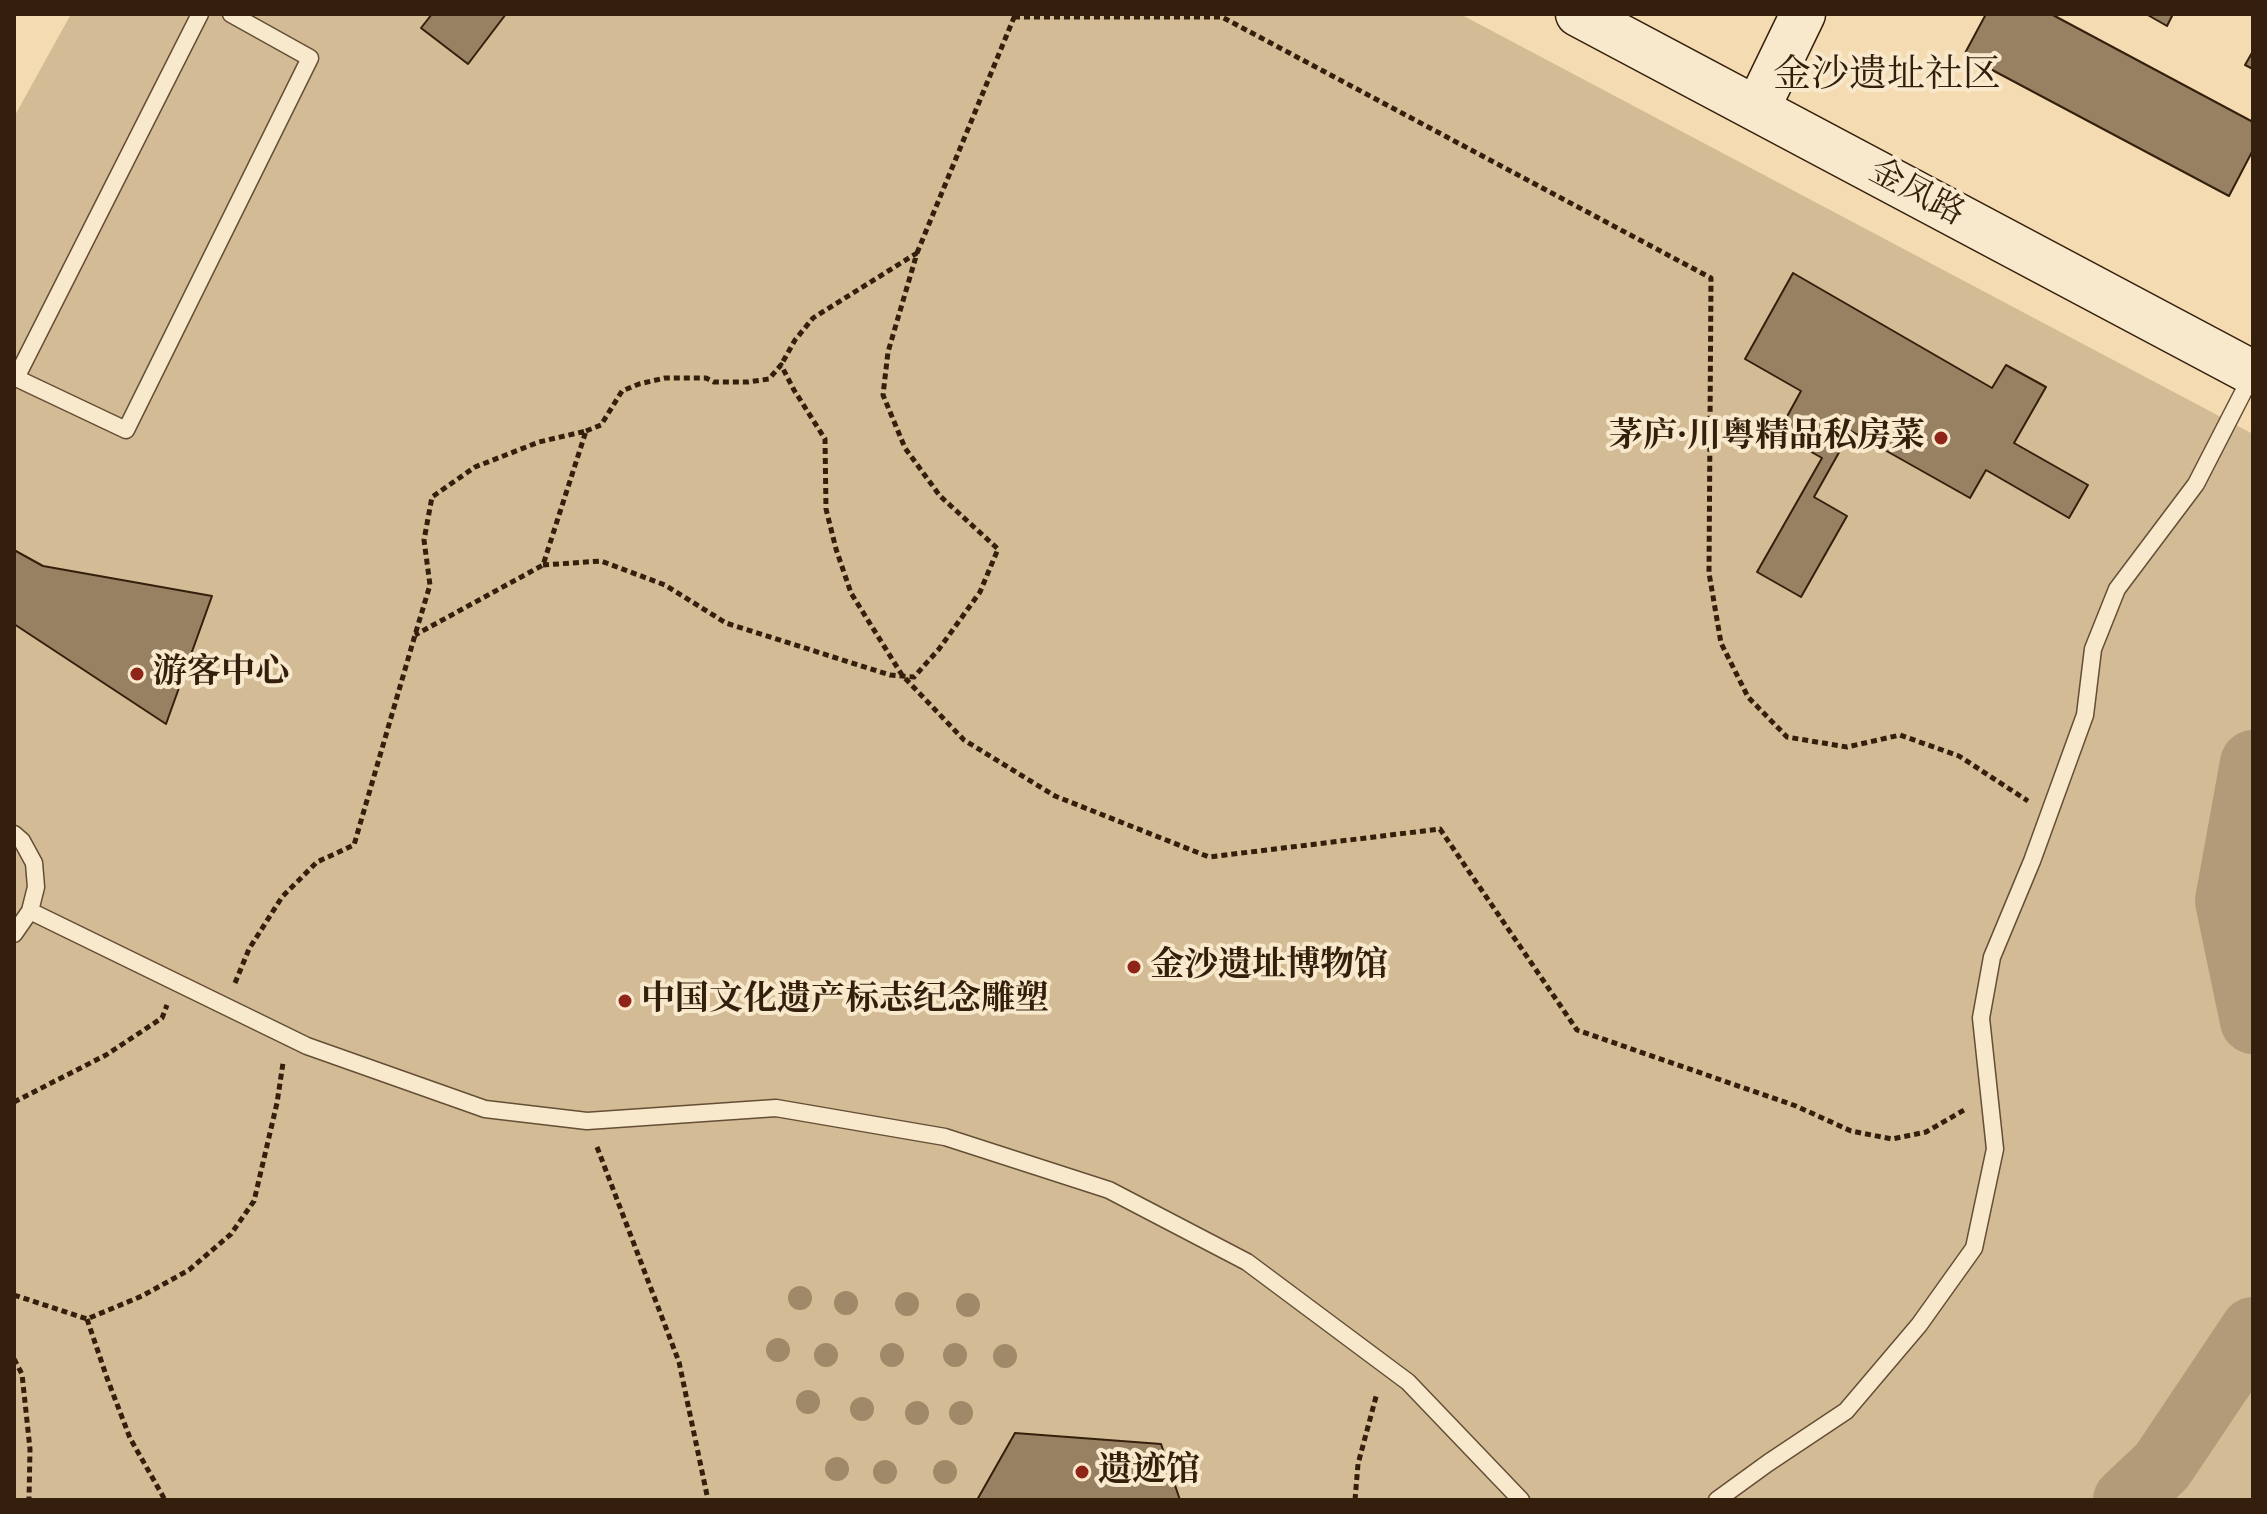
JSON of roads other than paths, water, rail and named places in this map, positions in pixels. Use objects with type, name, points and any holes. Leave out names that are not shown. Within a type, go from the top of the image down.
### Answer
[{"type":"street","name":"金凤路","points":[[1578,14],[2253,373]]},
{"type":"street","points":[[1757,109],[1803,14]]},
{"type":"lane","points":[[200,14],[15,377],[126,430],[310,58],[231,14]]},
{"type":"lane","points":[[1717,1500],[1846,1411],[1919,1325],[1974,1248],[1995,1149],[1981,1018],[1992,957],[2032,861],[2085,715],[2093,649],[2117,589],[2196,484],[2253,373]]},
{"type":"lane","points":[[14,834],[22,841],[34,863],[36,887],[30,911],[14,934]]},
{"type":"lane","points":[[30,911],[307,1046],[485,1109],[587,1121],[776,1108],[945,1137],[1109,1190],[1247,1262],[1408,1382],[1521,1500]]},
{"type":"waterway","points":[[2253,763],[2228,901],[2253,1021]]},
{"type":"waterway","points":[[2126,1500],[2162,1466],[2253,1330]]},
{"type":"place","name":"茅庐·川粤精品私房菜","points":[[1941,438]]},
{"type":"place","name":"游客中心","points":[[137,674]]},
{"type":"place","name":"金沙遗址博物馆","points":[[1134,967]]},
{"type":"place","name":"中国文化遗产标志纪念雕塑","points":[[625,1001]]},
{"type":"place","name":"遗迹馆","points":[[1082,1472]]},
{"type":"district","name":"金沙遗址社区","points":[[1887,77]]}]
